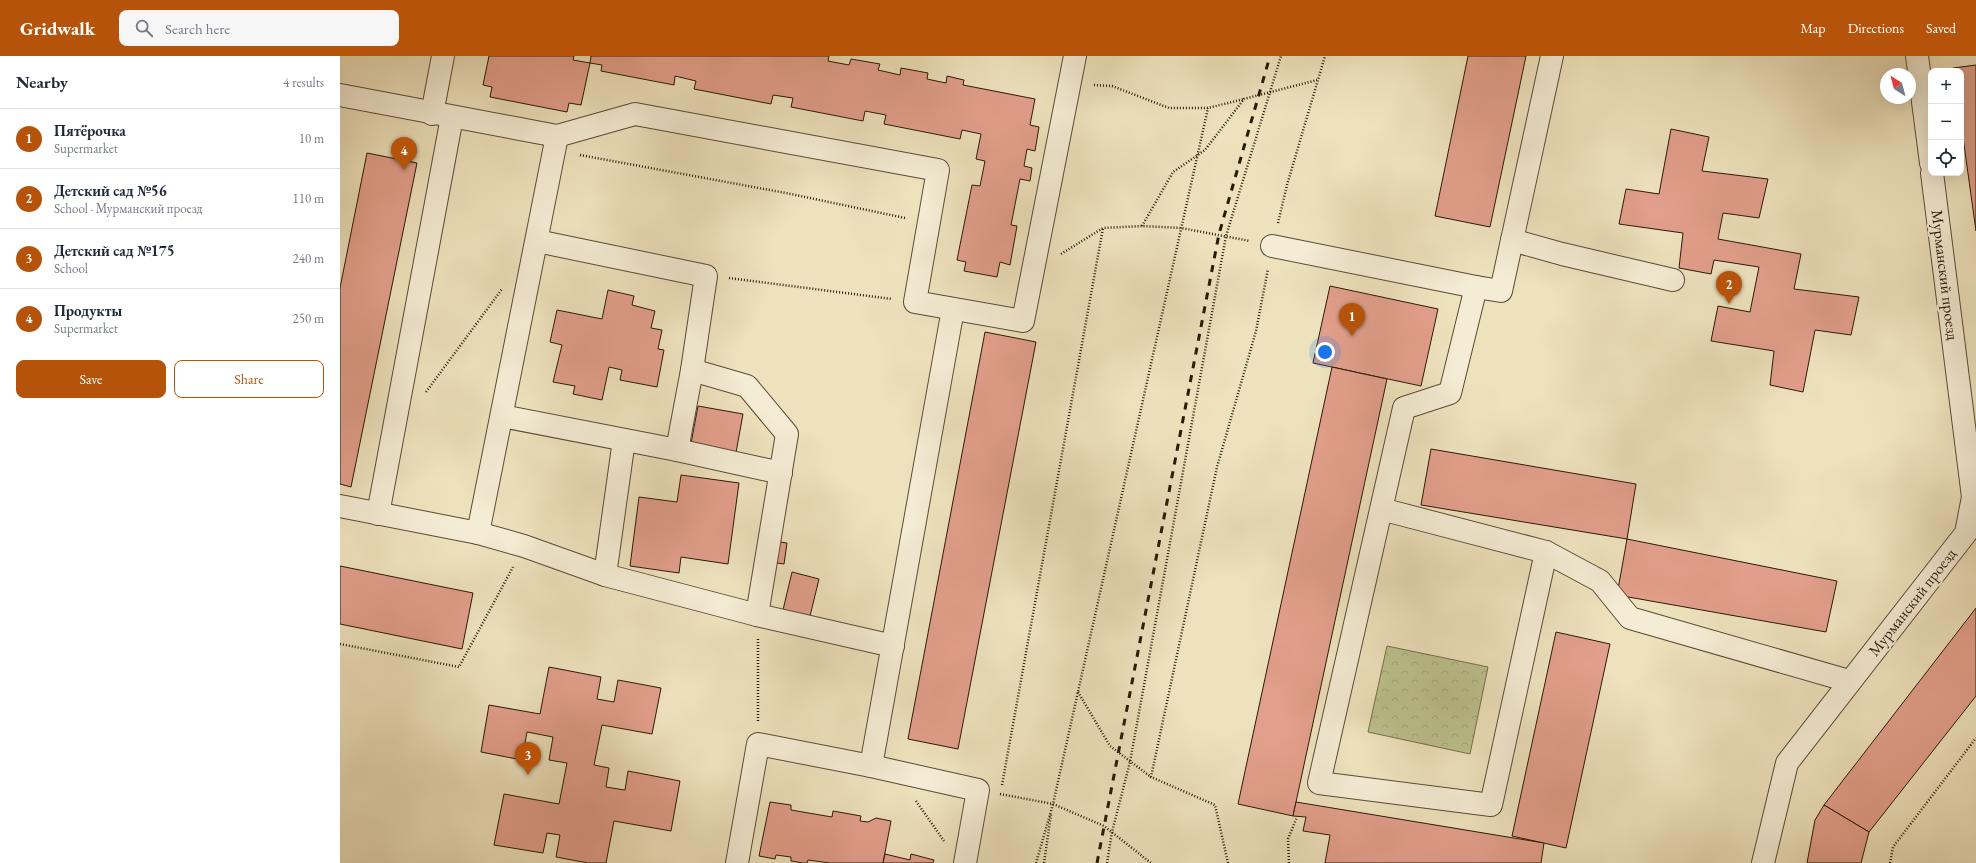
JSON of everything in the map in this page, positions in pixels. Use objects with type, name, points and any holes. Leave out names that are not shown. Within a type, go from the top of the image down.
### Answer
[{"type":"street","points":[[378,514],[442,116],[443,56]]},
{"type":"street","points":[[340,95],[442,116],[556,143],[635,114],[938,170],[915,302],[1023,321],[1075,56]]},
{"type":"street","points":[[1272,246],[1476,288],[1500,291],[1552,56]]},
{"type":"street","points":[[1917,56],[1928,140]]},
{"type":"street","points":[[478,533],[556,143]]},
{"type":"street","name":"Мурманский проезд","points":[[1763,863],[1787,762],[1966,533],[1973,497],[1932,176]]},
{"type":"street","points":[[1512,240],[1562,254],[1673,280]]},
{"type":"street","points":[[537,241],[706,276],[692,370],[677,450]]},
{"type":"street","points":[[1476,288],[1450,393],[1404,408],[1319,783],[1491,805],[1546,552]]},
{"type":"street","points":[[871,766],[953,309]]},
{"type":"street","points":[[692,370],[747,386],[787,434],[757,615]]},
{"type":"street","points":[[502,416],[677,450],[781,473]]},
{"type":"street","points":[[604,575],[624,440]]},
{"type":"street","points":[[340,506],[478,533],[524,546],[604,575],[757,615],[893,646]]},
{"type":"street","points":[[1381,509],[1546,552],[1600,581],[1630,618],[1849,681]]},
{"type":"street","points":[[737,863],[758,744],[871,766],[978,790],[965,863]]},
{"type":"path","points":[[1107,863],[1112,832],[1130,762],[1226,236],[1281,56]]},
{"type":"path","points":[[1151,778],[1217,467],[1256,331],[1272,246],[1287,185],[1325,56]]},
{"type":"path","points":[[1070,84],[1112,86],[1170,108],[1208,108],[1317,80]]},
{"type":"path","points":[[1142,226],[1173,172],[1205,150],[1244,99]]},
{"type":"path","points":[[1036,863],[1053,804],[1208,108]]},
{"type":"path","points":[[556,143],[929,223]]},
{"type":"path","points":[[1033,272],[1103,228],[1142,226],[1181,228],[1272,246]]},
{"type":"path","points":[[1001,794],[1103,228]]},
{"type":"path","points":[[706,276],[915,302]]},
{"type":"path","points":[[425,394],[504,286]]},
{"type":"path","points":[[340,644],[459,667],[524,546]]},
{"type":"path","points":[[757,615],[758,744]]},
{"type":"path","points":[[1078,692],[1110,746],[1151,778],[1215,805],[1228,863]]},
{"type":"path","points":[[1890,863],[1893,847],[1976,738]]},
{"type":"path","points":[[897,772],[945,844]]},
{"type":"path","points":[[978,790],[1053,804],[1104,826],[1151,863]]},
{"type":"path","points":[[1044,863],[1053,804]]},
{"type":"path","points":[[1289,863],[1288,839],[1296,817]]},
{"type":"green space","points":[[1387,646],[1488,667],[1470,754],[1368,732]]},
{"type":"building","points":[[489,56],[574,56],[573,60],[590,63],[581,105],[569,103],[567,112],[490,97],[492,87],[483,85]]},
{"type":"building","points":[[591,56],[829,56],[828,61],[849,65],[851,59],[880,64],[878,70],[900,75],[901,68],[928,73],[927,79],[946,83],[947,76],[964,80],[963,85],[1035,99],[1030,125],[1039,127],[1035,151],[1027,149],[1024,166],[1032,168],[1030,181],[1020,179],[1011,225],[1017,226],[1010,265],[1000,262],[997,277],[964,271],[966,262],[957,260],[972,185],[980,186],[985,161],[976,159],[981,134],[962,130],[960,139],[884,124],[886,115],[865,111],[863,121],[791,107],[793,98],[773,95],[771,104],[694,89],[696,81],[675,76],[674,85],[601,71],[602,65],[590,63]]},
{"type":"building","points":[[1468,56],[1526,56],[1490,227],[1435,216]]},
{"type":"building","points":[[1976,65],[1976,231],[1964,145],[1964,68],[1953,68]]},
{"type":"building","points":[[1671,129],[1709,137],[1702,171],[1768,179],[1759,218],[1723,213],[1718,239],[1801,254],[1794,289],[1859,297],[1851,335],[1815,330],[1803,392],[1770,385],[1774,351],[1711,341],[1718,306],[1750,312],[1759,267],[1714,260],[1711,274],[1679,268],[1683,233],[1619,224],[1626,189],[1659,194]]},
{"type":"building","points":[[367,153],[417,163],[351,487],[340,484],[340,288]]},
{"type":"building","points":[[1330,286],[1438,309],[1421,386],[1313,363]]},
{"type":"building","points":[[608,290],[634,296],[632,305],[655,311],[651,328],[662,330],[658,349],[664,350],[657,387],[620,380],[622,370],[609,367],[602,400],[573,394],[575,386],[553,382],[562,345],[550,342],[557,310],[602,319]]},
{"type":"building","points":[[985,332],[1036,342],[958,749],[908,739]]},
{"type":"building","points":[[1332,367],[1387,379],[1293,816],[1238,804]]},
{"type":"building","points":[[698,406],[743,414],[735,458],[690,449]]},
{"type":"building","points":[[1431,449],[1636,484],[1627,539],[1421,505]]},
{"type":"building","points":[[681,475],[739,483],[728,564],[681,557],[679,573],[630,566],[639,497],[677,502]]},
{"type":"building","points":[[1627,539],[1837,581],[1826,632],[1617,595]]},
{"type":"building","points":[[773,541],[787,543],[784,564],[770,562]]},
{"type":"building","points":[[340,566],[473,593],[462,649],[340,624]]},
{"type":"building","points":[[792,572],[819,579],[810,616],[783,610]]},
{"type":"building","points":[[1976,608],[1976,696],[1869,832],[1824,805]]},
{"type":"building","points":[[1556,632],[1610,644],[1566,848],[1512,836]]},
{"type":"building","points":[[549,667],[601,677],[597,699],[614,702],[618,680],[661,688],[652,734],[602,725],[594,765],[609,768],[606,787],[625,790],[628,771],[680,781],[671,831],[614,821],[606,863],[588,863],[556,857],[560,835],[547,833],[543,853],[494,845],[504,794],[559,804],[567,763],[549,760],[553,737],[527,732],[522,760],[481,752],[489,705],[540,714]]},
{"type":"building","points":[[770,802],[791,805],[791,810],[832,817],[833,811],[861,816],[860,821],[868,822],[876,818],[891,821],[883,863],[830,863],[808,860],[807,863],[803,863],[791,861],[791,857],[776,855],[775,859],[759,856]]},
{"type":"building","points":[[1296,802],[1544,843],[1541,863],[1325,863],[1330,835],[1303,831],[1306,817],[1293,816]]},
{"type":"building","points":[[1824,805],[1869,832],[1861,863],[1807,863],[1815,820]]},
{"type":"building","points":[[885,854],[910,860],[911,854],[934,860],[933,863],[883,863]]},
{"type":"railway","points":[[1097,863],[1219,234],[1270,56]]},
{"type":"place","name":"Продукты","points":[[404,170]]},
{"type":"place","name":"Детский сад №56","points":[[1729,304]]},
{"type":"place","name":"Пятёрочка","points":[[1352,336]]},
{"type":"place","name":"Детский сад №175","points":[[528,775]]}]
